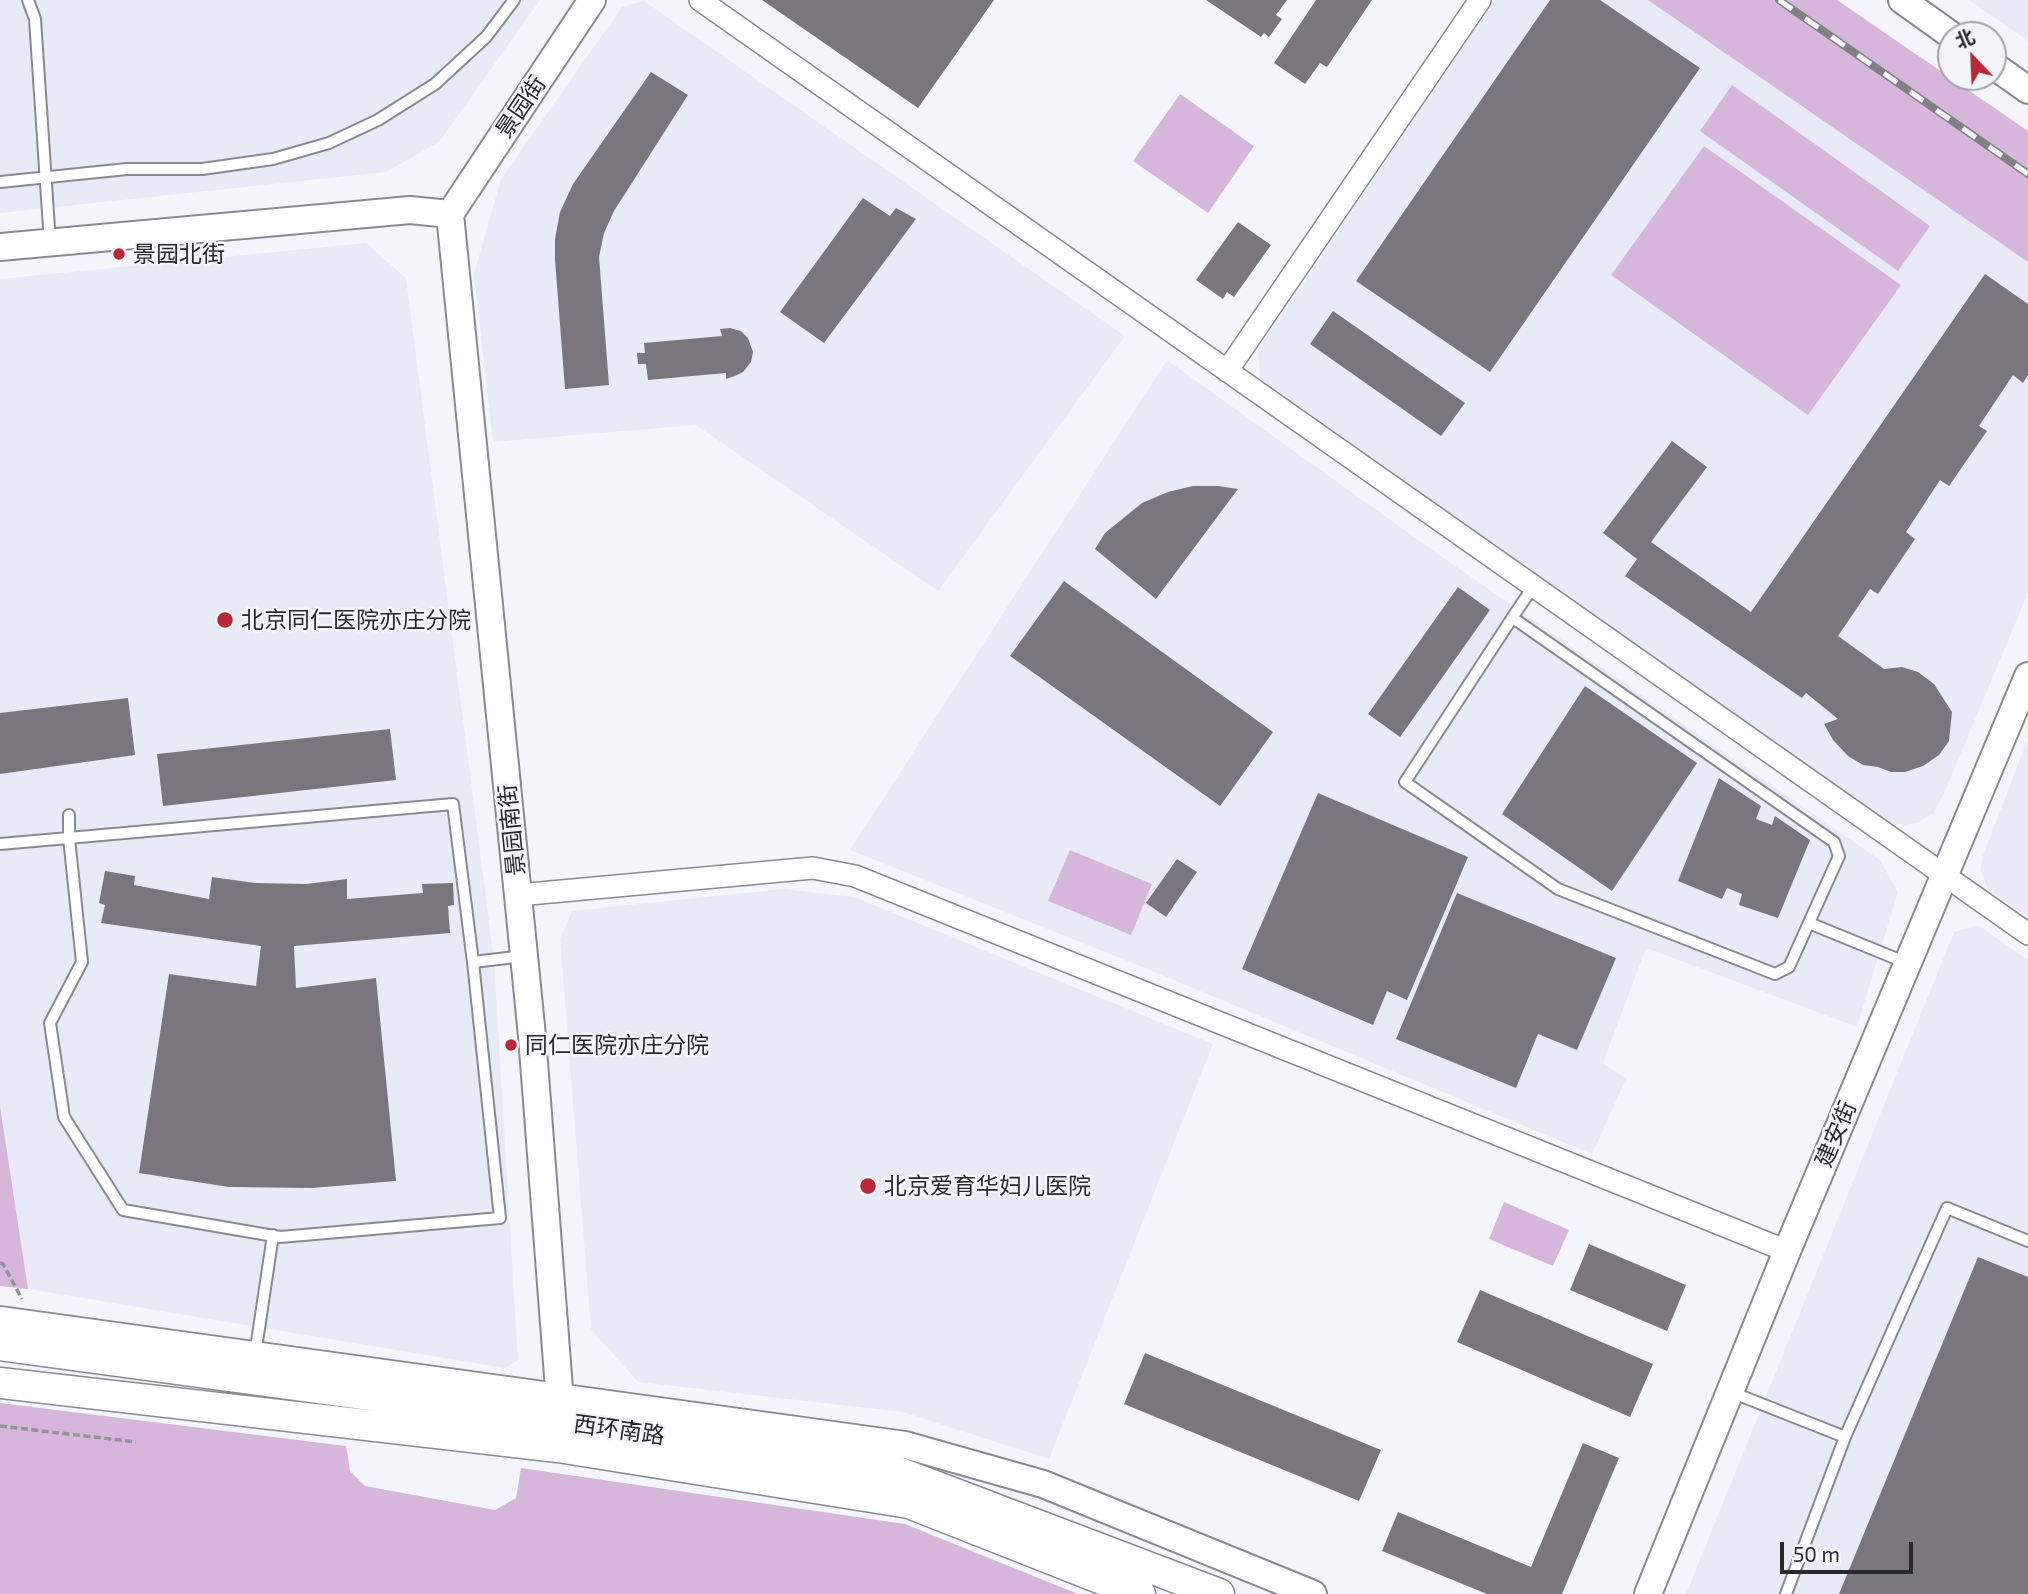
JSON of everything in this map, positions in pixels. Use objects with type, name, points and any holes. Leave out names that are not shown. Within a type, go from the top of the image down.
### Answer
[{"type":"main road","name":"西环南路","points":[[0,1345],[895,1471],[1219,1594]]},
{"type":"main road","name":"西环南路","points":[[0,1383],[560,1422],[909,1503],[1140,1594]]},
{"type":"street","name":"景园街","points":[[450,214],[592,0]]},
{"type":"street","points":[[700,0],[2028,934]]},
{"type":"street","points":[[1227,371],[1480,0]]},
{"type":"street","points":[[1902,0],[1937,25]]},
{"type":"street","points":[[2007,75],[2028,90]]},
{"type":"street","points":[[0,247],[410,210],[450,214]]},
{"type":"street","name":"景园南街","points":[[450,214],[524,957],[560,1422]]},
{"type":"street","name":"建安街","points":[[1648,1594],[1787,1251],[2028,676]]},
{"type":"street","points":[[518,895],[813,868],[855,876],[1787,1251]]},
{"type":"street","points":[[0,1320],[255,1355],[560,1422],[905,1445],[1043,1484],[1312,1594]]},
{"type":"lane","points":[[28,0],[35,19],[50,243]]},
{"type":"lane","points":[[0,182],[127,169],[202,169],[273,159],[329,143],[378,120],[435,84],[486,37],[514,0]]},
{"type":"lane","points":[[1513,618],[1834,842],[1839,856],[1789,967],[1775,974],[1558,889],[1405,782],[1513,618],[1534,587]]},
{"type":"lane","points":[[0,844],[69,838],[453,804],[500,1218],[280,1237],[124,1210],[64,1117],[50,1023],[82,962],[69,838],[69,815]]},
{"type":"lane","points":[[1809,922],[1907,963]]},
{"type":"lane","points":[[473,962],[524,957]]},
{"type":"lane","points":[[1786,1594],[1845,1437],[1947,1208],[2028,1241]]},
{"type":"lane","points":[[255,1355],[273,1236]]},
{"type":"lane","points":[[1731,1392],[1845,1437]]},
{"type":"path","points":[[0,1264],[3,1264],[22,1299]]},
{"type":"path","points":[[0,1426],[135,1441]]},
{"type":"shaded area","points":[[0,0],[540,0],[439,142],[386,172],[0,213]]},
{"type":"shaded area","points":[[1495,0],[1648,0],[2028,262],[2028,593],[1945,791],[1933,814],[1919,822],[1904,825],[1890,823],[1868,810],[1260,378],[1258,350]]},
{"type":"shaded area","points":[[1648,0],[1837,0],[1937,69],[1937,91],[1970,91],[2028,131],[2028,262]]},
{"type":"shaded area","points":[[1969,0],[2028,0],[2028,41],[2007,26],[2007,21],[1999,21]]},
{"type":"shaded area","points":[[644,1],[1125,336],[938,591],[696,425],[493,442],[474,274],[501,179],[622,7]]},
{"type":"shaded area","points":[[1732,85],[1930,226],[1898,271],[1700,131]]},
{"type":"shaded area","points":[[1180,94],[1254,146],[1208,213],[1133,161]]},
{"type":"shaded area","points":[[1704,146],[1901,285],[1808,415],[1611,275]]},
{"type":"shaded area","name":"北京同仁医院亦庄分院","points":[[366,243],[406,278],[494,960],[518,1360],[505,1368],[28,1289],[0,1105],[0,279]]},
{"type":"shaded area","points":[[1167,360],[1435,552],[1880,860],[1898,892],[1857,1027],[1646,948],[1603,1063],[1626,1079],[1592,1154],[1145,968],[850,850]]},
{"type":"shaded area","points":[[2028,739],[2028,917],[1988,889],[1980,870],[1983,855]]},
{"type":"shaded area","points":[[1070,850],[1152,884],[1131,935],[1048,901]]},
{"type":"shaded area","name":"北京爱育华妇儿医院","points":[[783,889],[854,897],[1213,1044],[1049,1459],[903,1412],[638,1382],[591,1329],[560,939],[572,911]]},
{"type":"shaded area","points":[[1978,925],[2028,960],[2028,1594],[1686,1594],[1954,932]]},
{"type":"shaded area","points":[[0,1106],[28,1289],[0,1286]]},
{"type":"shaded area","points":[[1504,1202],[1569,1230],[1553,1266],[1489,1239]]},
{"type":"shaded area","points":[[0,1403],[346,1446],[350,1471],[365,1486],[495,1510],[516,1498],[521,1468],[905,1524],[1078,1594],[0,1594]]},
{"type":"building","points":[[762,0],[994,0],[918,108]]},
{"type":"building","points":[[1206,0],[1287,0],[1276,15],[1282,19],[1269,37],[1264,33],[1261,37]]},
{"type":"building","points":[[1316,0],[1372,0],[1327,67],[1320,63],[1305,84],[1274,63]]},
{"type":"building","points":[[1550,0],[1600,0],[1700,68],[1490,372],[1356,281]]},
{"type":"building","points":[[651,72],[688,95],[614,211],[604,233],[599,257],[609,385],[565,389],[555,260],[555,239],[560,212],[573,184]]},
{"type":"building","points":[[863,198],[890,216],[896,208],[916,219],[824,343],[780,312]]},
{"type":"building","points":[[1238,222],[1271,245],[1234,297],[1227,292],[1223,299],[1196,280]]},
{"type":"building","points":[[1985,274],[2028,304],[2028,375],[2023,383],[2013,375],[1979,426],[1987,431],[1949,486],[1940,480],[1906,532],[1915,539],[1878,594],[1870,589],[1838,636],[1884,669],[1902,667],[1918,672],[1934,684],[1952,712],[1949,741],[1939,755],[1923,766],[1905,772],[1891,772],[1863,765],[1848,756],[1833,740],[1824,724],[1838,719],[1806,693],[1802,698],[1625,576],[1637,559],[1603,533],[1672,441],[1707,467],[1651,542],[1751,612]]},
{"type":"building","points":[[1333,311],[1465,403],[1441,436],[1310,344]]},
{"type":"building","points":[[720,329],[741,331],[748,338],[753,352],[751,362],[743,372],[735,376],[726,379],[726,373],[648,380],[646,364],[638,364],[637,353],[645,353],[644,343],[722,336]]},
{"type":"building","points":[[1193,486],[1238,489],[1156,599],[1095,549],[1105,533],[1142,503],[1168,492]]},
{"type":"building","points":[[1064,581],[1273,732],[1220,806],[1010,656]]},
{"type":"building","points":[[1458,587],[1490,610],[1400,737],[1368,714]]},
{"type":"building","points":[[1585,686],[1697,763],[1612,891],[1502,814]]},
{"type":"building","points":[[128,698],[135,755],[0,774],[0,713]]},
{"type":"building","points":[[390,729],[396,780],[163,806],[157,754]]},
{"type":"building","points":[[1719,778],[1761,806],[1756,819],[1772,825],[1775,816],[1810,840],[1778,918],[1739,905],[1742,894],[1727,888],[1722,899],[1678,881]]},
{"type":"building","points":[[1318,793],[1468,857],[1407,1000],[1387,991],[1373,1025],[1242,969]]},
{"type":"building","points":[[1177,859],[1197,872],[1166,917],[1146,903]]},
{"type":"building","points":[[105,871],[135,876],[134,885],[209,899],[212,877],[255,883],[306,884],[347,879],[347,899],[423,893],[422,884],[453,883],[454,905],[448,906],[450,933],[294,946],[296,988],[376,978],[396,1181],[312,1188],[229,1187],[139,1173],[169,974],[256,986],[261,946],[101,923],[105,905],[99,903]]},
{"type":"building","points":[[1457,893],[1616,958],[1577,1050],[1538,1034],[1516,1088],[1396,1039]]},
{"type":"building","points":[[1589,1244],[1686,1285],[1667,1331],[1570,1290]]},
{"type":"building","points":[[1978,1257],[2028,1277],[2028,1594],[1839,1594]]},
{"type":"building","points":[[1480,1290],[1653,1364],[1630,1417],[1457,1342]]},
{"type":"building","points":[[1145,1353],[1381,1450],[1359,1501],[1124,1404]]},
{"type":"building","points":[[1583,1443],[1619,1458],[1562,1594],[1487,1594],[1382,1551],[1398,1512],[1531,1567]]},
{"type":"railway","points":[[1779,0],[2028,174]]},
{"type":"place","name":"景园北街","points":[[119,254]]},
{"type":"place","name":"北京同仁医院亦庄分院","points":[[225,620]]},
{"type":"place","name":"同仁医院亦庄分院","points":[[511,1045]]},
{"type":"place","name":"北京爱育华妇儿医院","points":[[868,1186]]}]
